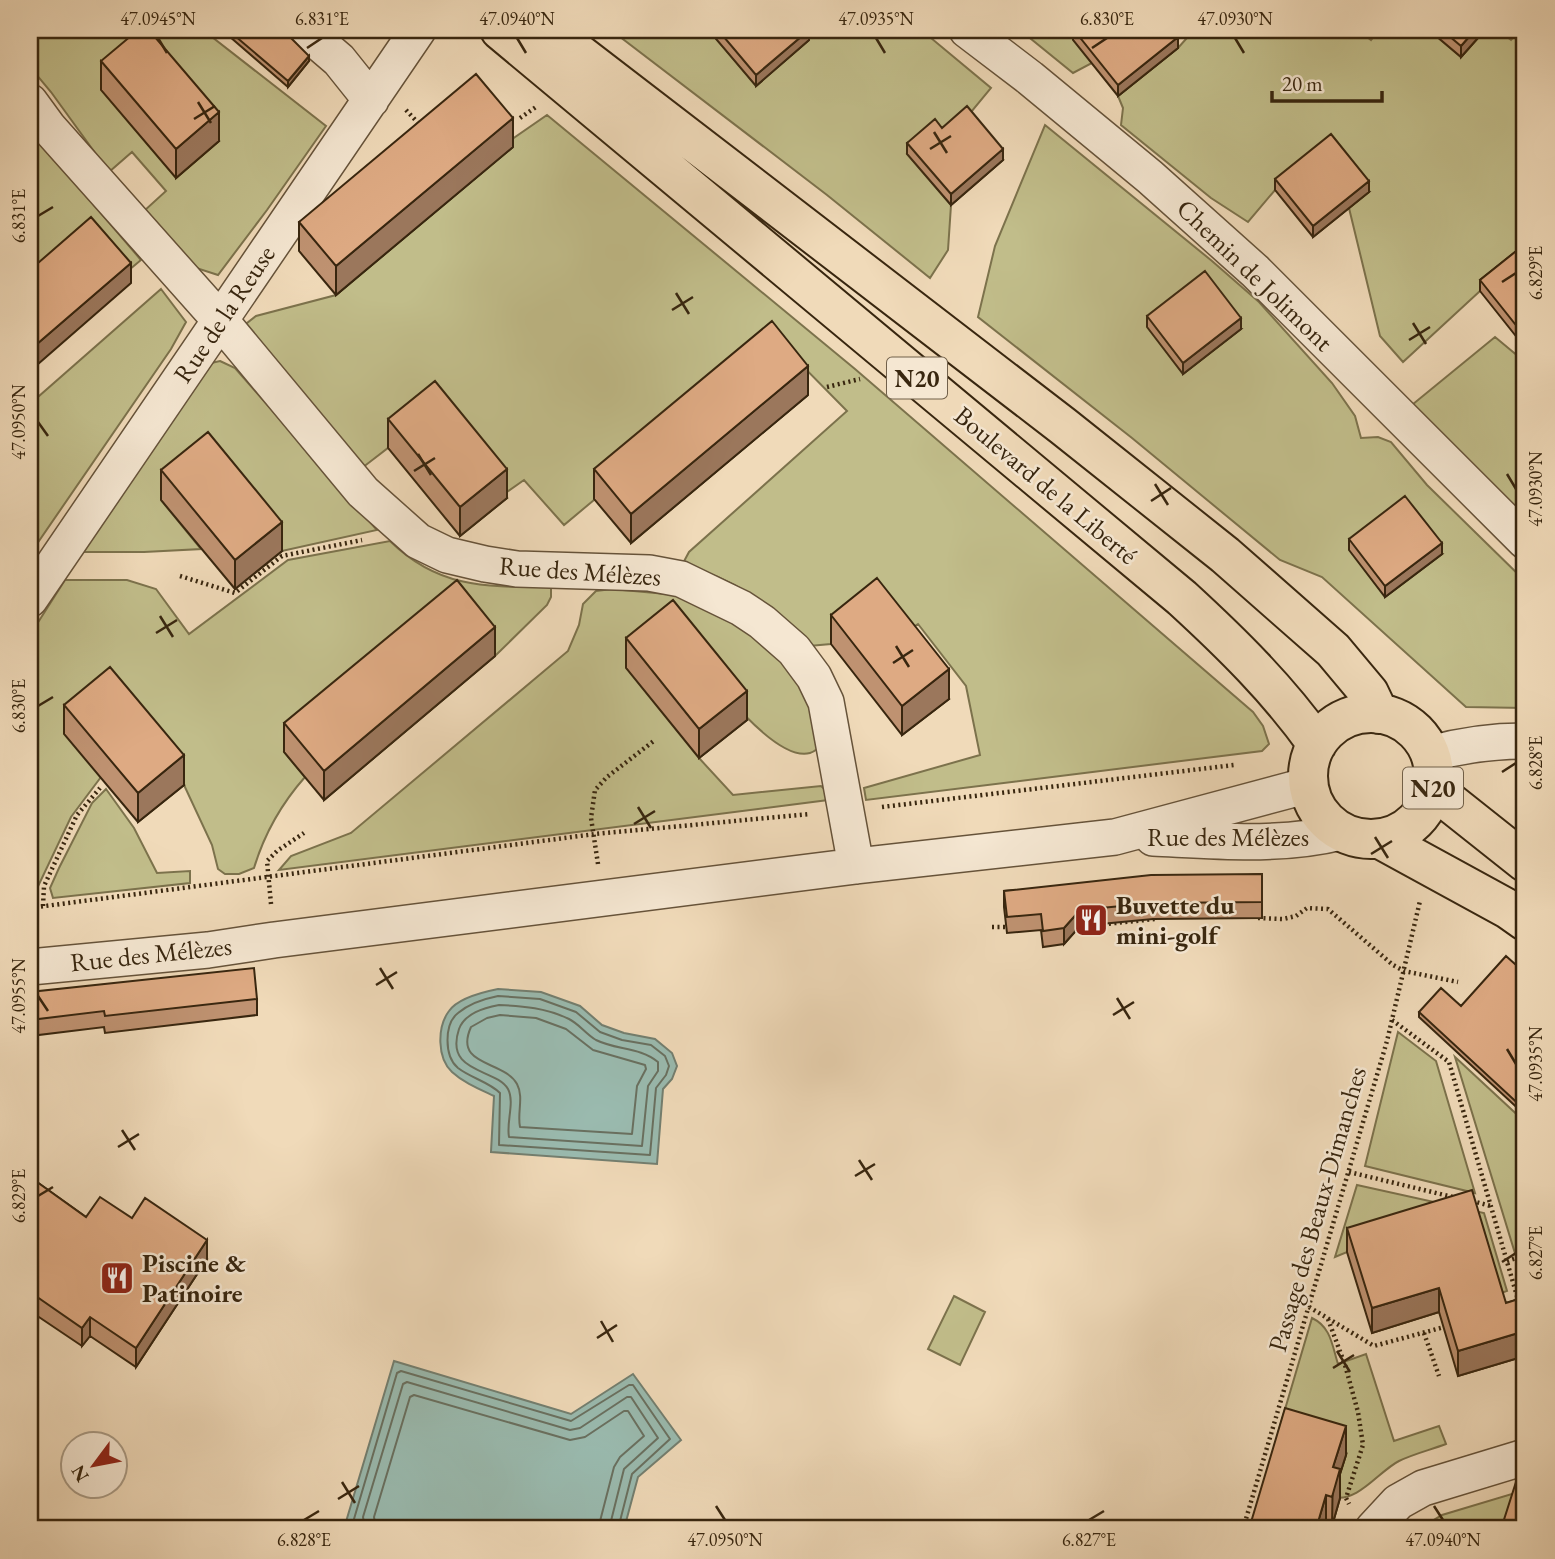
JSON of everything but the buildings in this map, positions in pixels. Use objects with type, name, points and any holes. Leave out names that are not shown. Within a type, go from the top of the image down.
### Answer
[{"type":"main road","name":"Boulevard de la Liberté","points":[[500,30],[1182,598],[1238,649],[1282,698],[1317,744]]},
{"type":"main road","name":"Boulevard de la Liberté","points":[[548,30],[1041,409],[1225,555],[1333,650],[1369,693],[1379,714]]},
{"type":"main road","points":[[1341,832],[1326,820],[1315,804],[1309,785],[1309,764],[1317,744],[1328,730],[1343,719],[1360,714],[1379,714]]},
{"type":"main road","name":"N20","points":[[1341,832],[1360,838],[1380,839],[1398,833],[1414,823],[1426,807],[1431,772],[1422,739],[1410,727],[1395,718],[1379,714]]},
{"type":"main road","name":"N20","points":[[1431,772],[1525,862]]},
{"type":"main road","name":"N20","points":[[1380,839],[1525,921]]},
{"type":"street","points":[[304,30],[339,60],[371,100]]},
{"type":"street","name":"Rue de la Reuse","points":[[30,599],[418,30]]},
{"type":"street","name":"Chemin de Jolimont","points":[[967,30],[1150,177],[1255,271],[1525,541]]},
{"type":"street","name":"Rue des Mélèzes","points":[[30,102],[49,128],[220,320],[363,492],[418,541],[447,555],[517,569],[649,573],[681,579],[741,608],[794,650],[814,677],[826,702],[856,866]]},
{"type":"street","points":[[1431,772],[1453,748],[1496,741],[1525,741]]},
{"type":"street","name":"Rue des Mélèzes","points":[[1115,837],[1309,785]]},
{"type":"street","name":"Rue des Mélèzes","points":[[30,967],[208,950],[856,866],[1115,837],[1254,842],[1309,840],[1341,832]]},
{"type":"street","points":[[1363,1520],[1423,1488],[1525,1457]]},
{"type":"path","points":[[520,118],[542,102]]},
{"type":"path","points":[[827,387],[867,377]]},
{"type":"path","points":[[180,576],[235,593],[282,556],[384,536],[404,529]]},
{"type":"path","points":[[599,870],[591,818],[595,790],[607,777],[655,740]]},
{"type":"path","points":[[30,908],[595,834],[846,811],[1246,763]]},
{"type":"path","points":[[43,906],[44,886],[77,815],[100,788]]},
{"type":"path","points":[[272,909],[267,861],[277,850],[304,833]]},
{"type":"path","name":"Passage des Beaux-Dimanches","points":[[1243,1529],[1392,1020],[1421,897]]},
{"type":"path","points":[[1248,918],[1283,919],[1296,916],[1307,908],[1328,909],[1393,965],[1404,971],[1458,982]]},
{"type":"path","points":[[1067,928],[1166,919]]},
{"type":"path","points":[[992,927],[1017,928]]},
{"type":"path","points":[[1392,1020],[1449,1062],[1519,1303],[1507,1307]]},
{"type":"path","points":[[1349,1172],[1492,1206]]},
{"type":"path","points":[[1507,1261],[1525,1255]]},
{"type":"path","points":[[1309,1307],[1374,1346],[1460,1322]]},
{"type":"path","points":[[1328,1319],[1345,1365],[1363,1445],[1346,1499],[1363,1520]]},
{"type":"path","points":[[1424,1333],[1439,1376]]},
{"type":"shaded area","points":[[30,30],[203,30],[326,126],[218,275],[190,266],[144,211],[166,191],[132,152],[109,172],[30,67]]},
{"type":"shaded area","points":[[611,30],[714,30],[711,33],[756,85],[818,30],[918,30],[925,33],[991,88],[967,117],[907,154],[951,205],[948,250],[930,278],[827,195]]},
{"type":"shaded area","points":[[1020,30],[1086,30],[1092,63],[1073,73]]},
{"type":"shaded area","points":[[1194,30],[1358,30],[1371,40],[1379,30],[1429,30],[1461,57],[1485,30],[1498,30],[1511,40],[1520,30],[1525,30],[1525,254],[1480,291],[1403,362],[1380,336],[1349,208],[1368,191],[1275,190],[1248,222],[1211,198],[1121,125],[1123,108],[1118,96],[1178,48]]},
{"type":"shaded area","points":[[547,115],[855,369],[1253,712],[1263,726],[1269,744],[1262,751],[866,800],[864,788],[980,755],[966,686],[918,624],[900,636],[877,607],[831,644],[809,646],[766,606],[737,586],[682,565],[689,552],[847,411],[781,344],[564,525],[524,480],[504,494],[388,448],[362,468],[242,327],[256,316],[336,295],[508,142]]},
{"type":"shaded area","points":[[1045,125],[1259,302],[1332,383],[1355,416],[1361,438],[1378,437],[1391,442],[1427,485],[1525,581],[1525,708],[1466,707],[1322,577],[1280,560],[1132,438],[978,317],[995,246]]},
{"type":"shaded area","points":[[30,130],[141,260],[123,275],[30,291]]},
{"type":"shaded area","points":[[161,289],[186,322],[171,349],[30,554],[30,404]]},
{"type":"shaded area","points":[[1495,337],[1525,362],[1525,508],[1523,506],[1512,512],[1407,409]]},
{"type":"shaded area","points":[[220,361],[235,368],[377,530],[282,551],[161,500],[201,549],[81,552],[207,364]]},
{"type":"shaded area","points":[[390,541],[408,557],[446,577],[506,587],[551,587],[551,597],[547,605],[495,656],[457,610],[284,752],[305,777],[275,820],[254,868],[239,874],[225,874],[218,869],[212,845],[184,785],[101,777],[71,817],[30,899],[30,635],[65,580],[127,580],[156,589],[189,634],[288,560]]},
{"type":"shaded area","points":[[612,589],[677,595],[737,617],[781,657],[817,715],[820,747],[814,751],[794,752],[775,742],[736,706],[674,629],[699,758],[733,795],[821,786],[836,799],[279,870],[291,856],[351,833],[568,651],[579,625],[583,604],[596,591]]},
{"type":"shaded area","points":[[106,789],[134,828],[157,873],[190,871],[190,883],[53,898],[50,888],[59,868],[92,803]]},
{"type":"shaded area","points":[[1398,1032],[1436,1061],[1475,1193],[1365,1166]]},
{"type":"shaded area","points":[[1455,1057],[1525,1122],[1525,1286]]},
{"type":"shaded area","points":[[1357,1185],[1484,1213],[1507,1291],[1496,1295],[1347,1252],[1335,1257]]},
{"type":"shaded area","points":[[954,1296],[985,1312],[960,1365],[928,1349]]},
{"type":"shaded area","points":[[1312,1318],[1327,1332],[1338,1364],[1366,1354],[1394,1441],[1439,1426],[1446,1444],[1399,1461],[1360,1491],[1342,1498],[1333,1497],[1278,1433]]},
{"type":"shaded area","points":[[1525,1490],[1511,1529],[1419,1529],[1442,1515]]},
{"type":"water","points":[[498,989],[541,992],[580,1006],[602,1025],[624,1033],[655,1039],[672,1053],[677,1066],[672,1079],[663,1089],[657,1164],[491,1152],[494,1096],[467,1083],[452,1072],[444,1059],[440,1042],[442,1025],[453,1006],[471,996]]},
{"type":"water","points":[[394,1361],[571,1414],[633,1374],[681,1440],[638,1477],[624,1529],[359,1529],[345,1525]]},
{"type":"place","name":"Buvette du mini-golf","points":[[1091,920]]},
{"type":"place","name":"Piscine & Patinoire","points":[[117,1278]]}]
